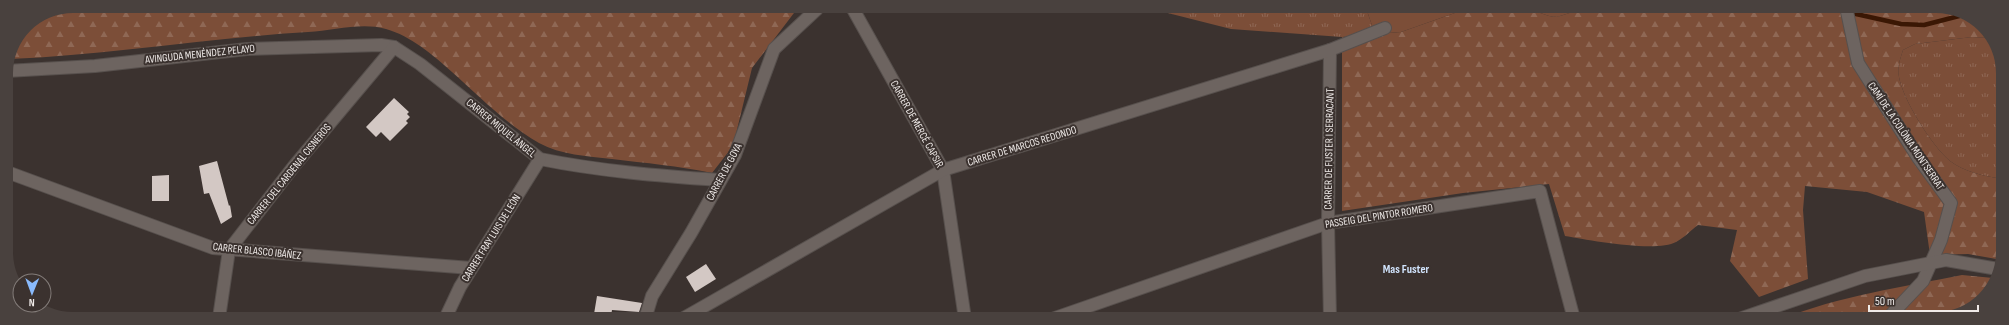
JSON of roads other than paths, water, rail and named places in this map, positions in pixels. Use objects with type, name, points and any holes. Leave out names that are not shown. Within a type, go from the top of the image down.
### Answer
[{"type":"street","name":"CARRER DE GOYA","points":[[647,312],[652,296],[691,233],[719,180],[735,155],[774,49],[813,13]]},
{"type":"street","name":"CARRER DE MERCÈ CAPSIR","points":[[855,13],[943,170],[964,312]]},
{"type":"street","name":"CAMÍ DE LA COLÒNIA MONTSERRAT","points":[[1847,13],[1858,63],[1919,159],[1951,203],[1941,240],[1932,262]]},
{"type":"street","name":"CARRER DE MARCOS REDONDO","points":[[694,312],[943,170],[1330,50],[1386,28]]},
{"type":"street","name":"AVINGUDA MENÉNDEZ PELAYO","points":[[13,71],[95,66],[246,49],[368,44],[394,47]]},
{"type":"street","name":"CARRER MIQUEL ÀNGEL","points":[[394,47],[446,83],[540,159],[565,164],[677,177],[719,180]]},
{"type":"street","name":"CARRER DEL CARDENAL CISNEROS","points":[[220,312],[229,250],[294,166],[394,47]]},
{"type":"street","name":"CARRER DE FUSTER I SERRACANT","points":[[1330,50],[1328,223],[1330,312]]},
{"type":"street","name":"CARRER FRAY LUIS DE LEÓN","points":[[448,312],[471,268],[540,159]]},
{"type":"street","name":"CARRER BLASCO IBÁÑEZ","points":[[13,174],[213,248],[471,268]]},
{"type":"street","name":"PASSEIG DEL PINTOR ROMERO","points":[[1072,312],[1328,223],[1540,191],[1572,312]]},
{"type":"street","points":[[1760,312],[1865,276],[1932,262],[1946,260],[1994,268]]},
{"type":"street","points":[[1893,312],[1922,281],[1932,262]]},
{"type":"waterway","points":[[1852,13],[1901,24],[1924,25],[1957,17]]},
{"type":"district","name":"Mas Fuster","points":[[1406,269]]}]
